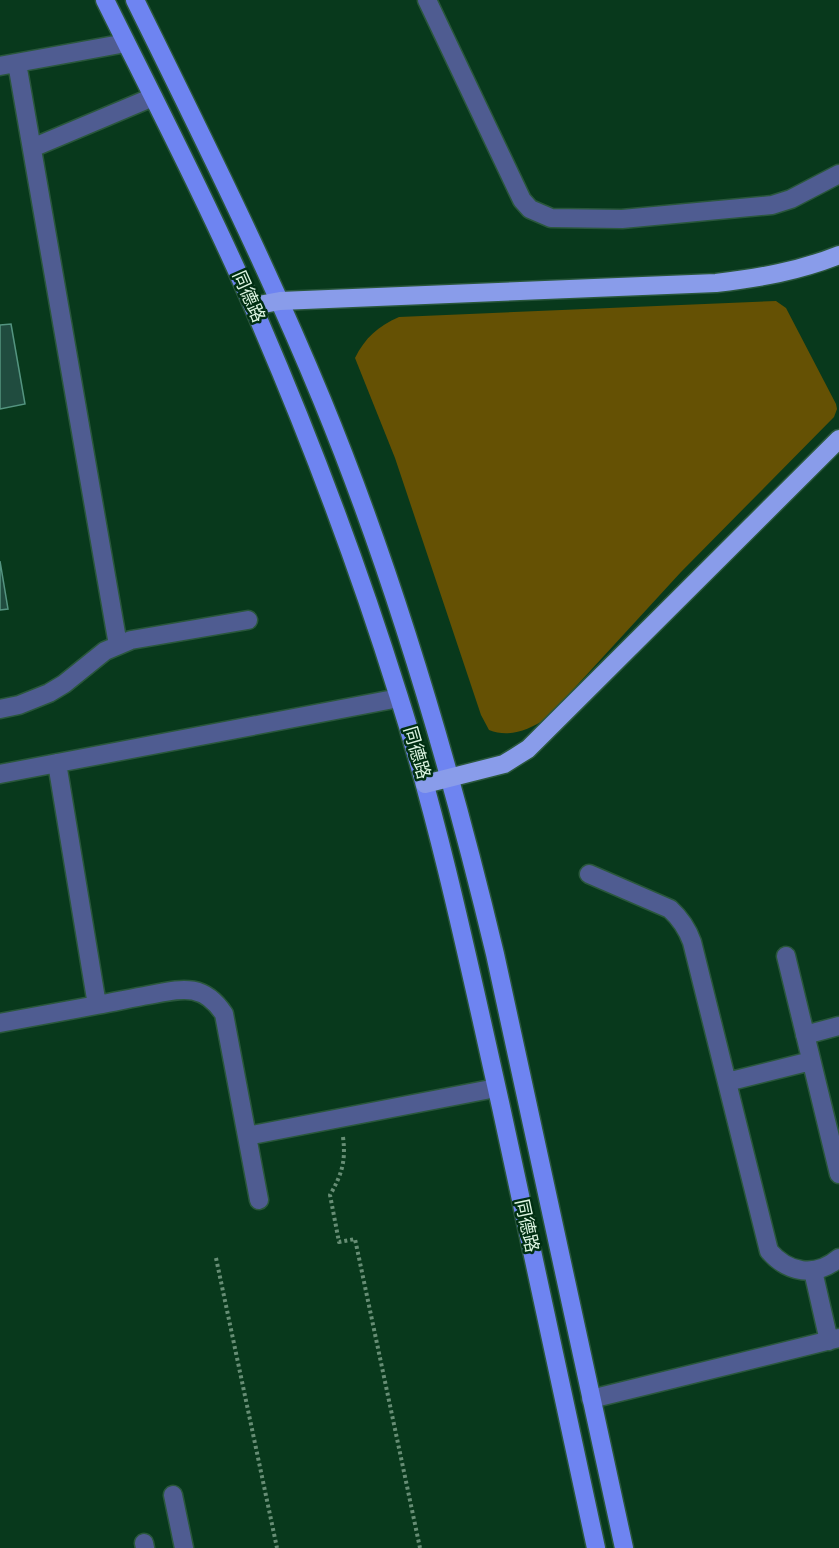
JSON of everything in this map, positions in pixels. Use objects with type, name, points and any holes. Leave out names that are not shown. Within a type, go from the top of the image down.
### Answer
[{"type":"highway","points":[[253,306],[280,301],[716,283],[789,272],[839,255]]},
{"type":"highway","points":[[425,784],[504,764],[528,749],[839,439]]},
{"type":"main road","name":"同德路","points":[[105,0],[212,217],[298,412],[336,511],[399,698],[425,784],[466,949],[596,1548]]},
{"type":"main road","name":"同德路","points":[[135,0],[280,301],[323,402],[366,513],[408,635],[450,777],[495,954],[624,1548]]},
{"type":"street","points":[[427,0],[522,200],[541,215],[562,220],[622,219],[772,205],[791,199],[839,174]]},
{"type":"street","points":[[117,645],[32,148],[9,64],[126,43]]},
{"type":"street","points":[[32,148],[153,97]]},
{"type":"street","points":[[0,709],[20,705],[50,693],[90,662],[117,645],[131,640],[248,620]]},
{"type":"street","points":[[0,774],[399,698]]},
{"type":"street","points":[[57,763],[97,1005]]},
{"type":"street","points":[[589,874],[670,909],[680,917],[687,929],[769,1251],[786,1266],[798,1270],[813,1271],[831,1265],[839,1258]]},
{"type":"street","points":[[786,956],[839,1174]]},
{"type":"street","points":[[0,1023],[182,988],[193,990],[212,999],[224,1014],[259,1200]]},
{"type":"street","points":[[805,1035],[839,1026]]},
{"type":"street","points":[[727,1082],[811,1061]]},
{"type":"street","points":[[247,1136],[496,1089]]},
{"type":"street","points":[[591,1399],[834,1339],[813,1271]]},
{"type":"street","points":[[173,1495],[184,1548]]},
{"type":"path","points":[[340,1118],[345,1155],[340,1177],[330,1195],[339,1242],[355,1239],[420,1548]]},
{"type":"path","points":[[216,1258],[277,1548]]},
{"type":"shaded area","points":[[776,301],[786,308],[836,404],[834,417],[681,572],[546,719],[518,732],[504,733],[489,730],[481,715],[395,458],[355,358],[363,344],[378,329],[399,317]]},
{"type":"building","points":[[11,324],[25,404],[0,409],[0,325]]},
{"type":"building","points":[[0,561],[8,609],[0,610]]}]
